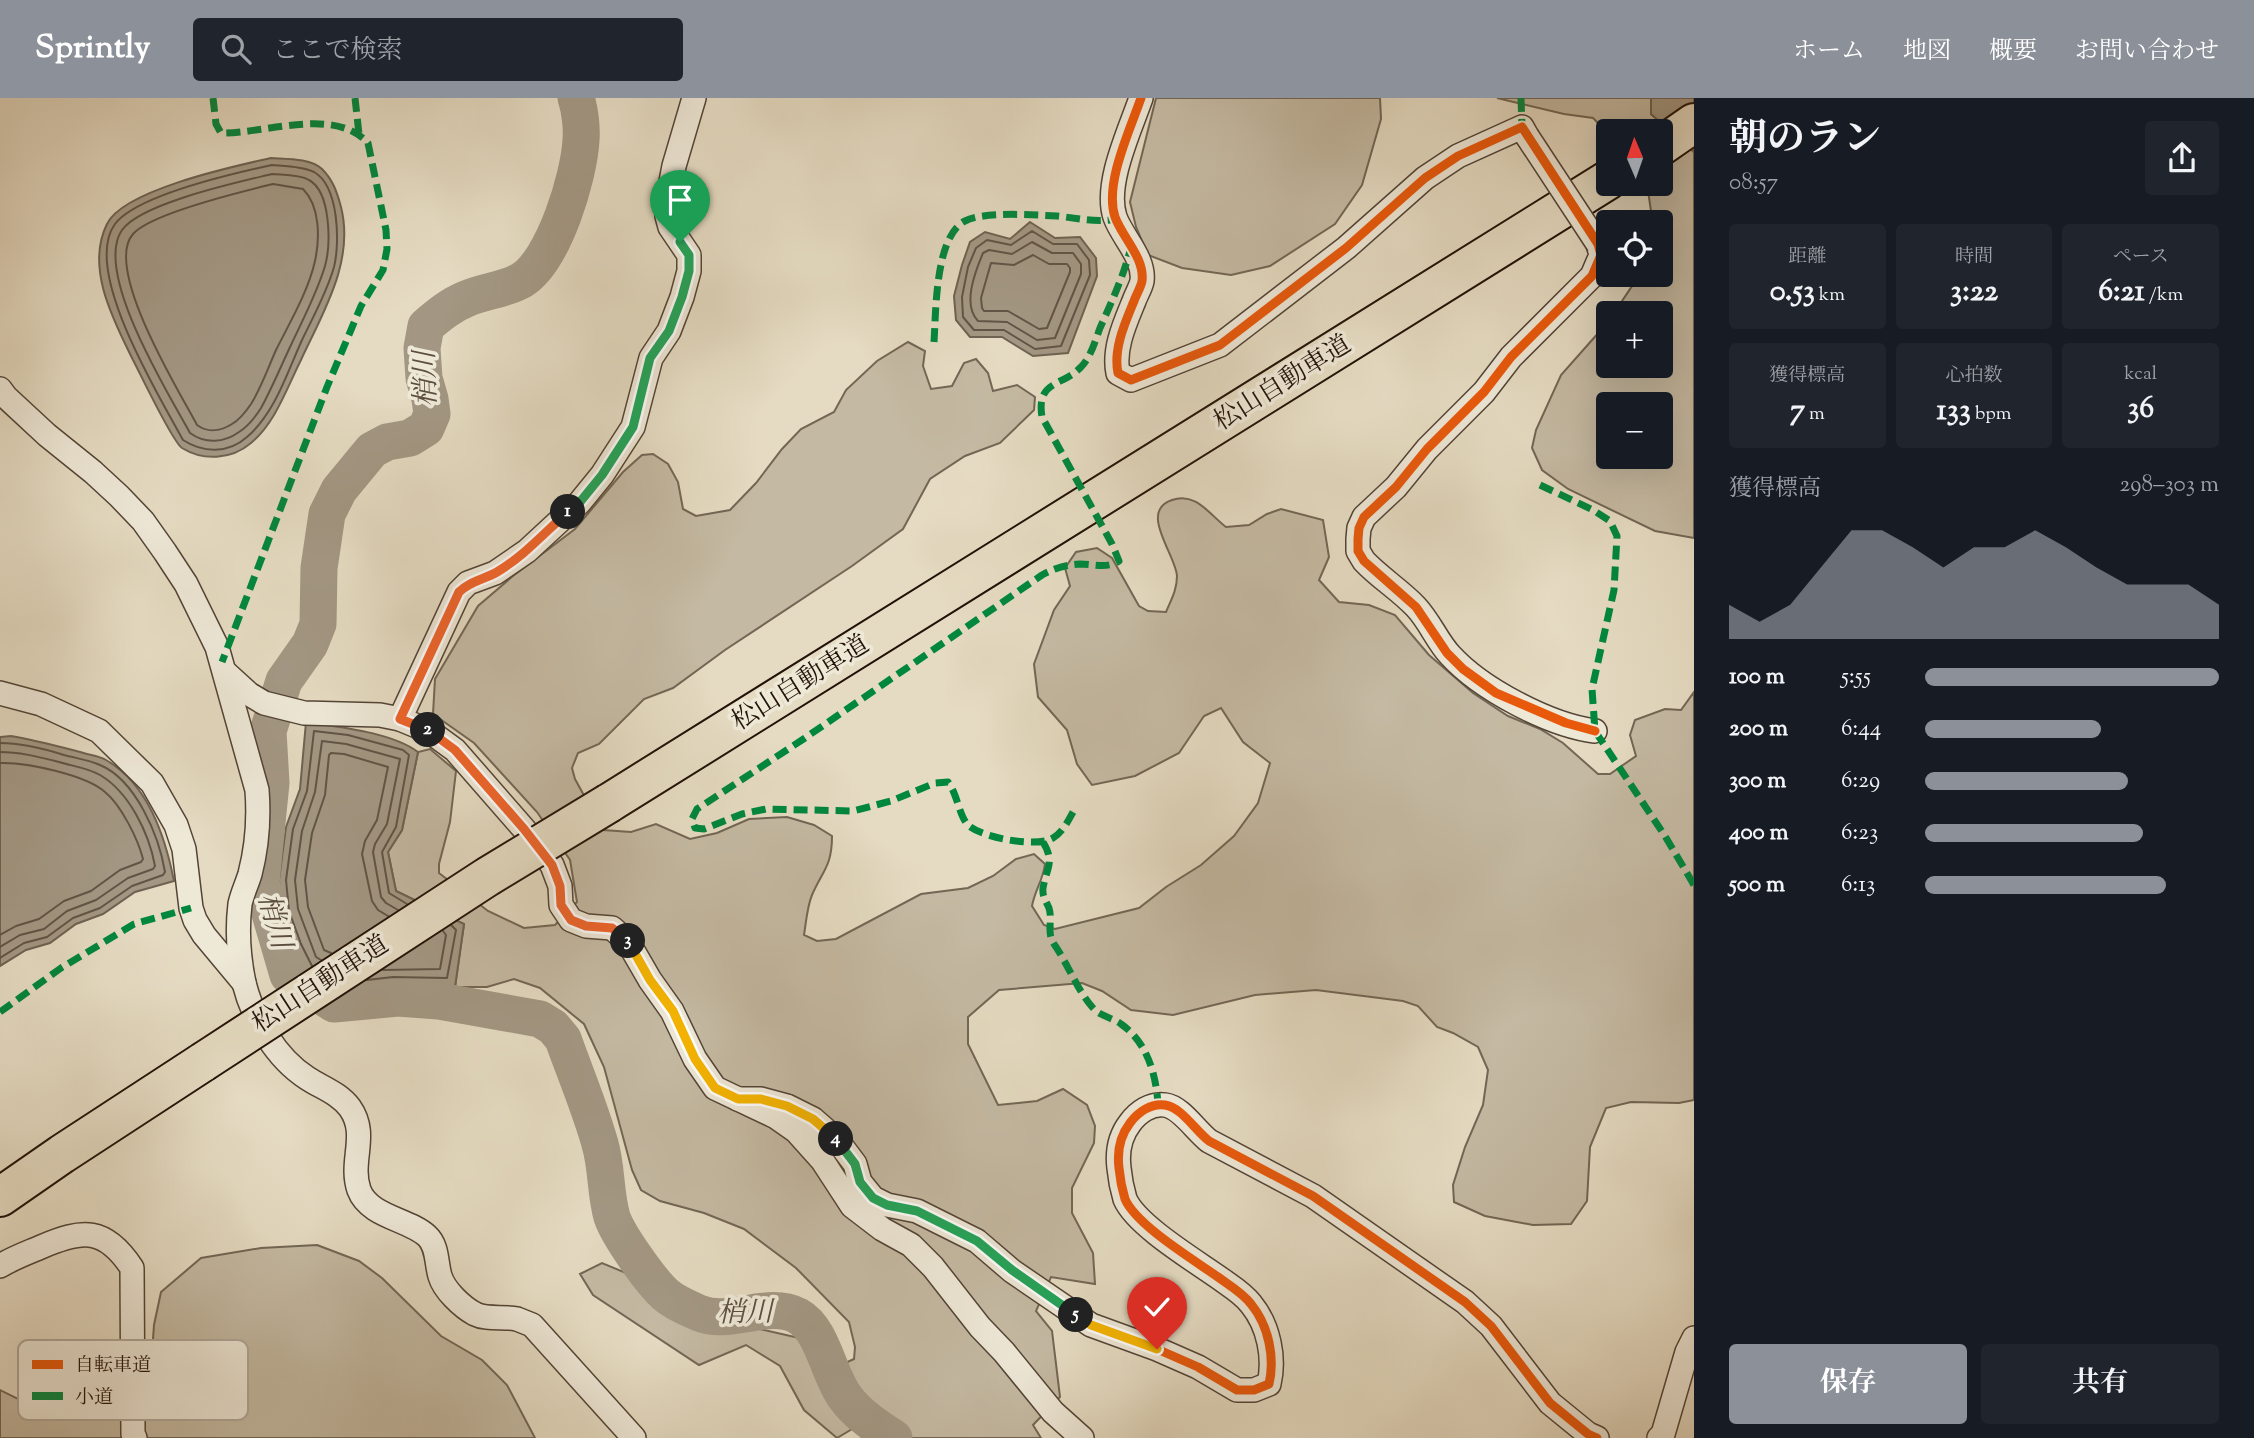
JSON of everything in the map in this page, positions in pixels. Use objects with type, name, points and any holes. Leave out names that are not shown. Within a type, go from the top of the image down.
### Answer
[{"type":"highway","points":[[1673,138],[1694,123]]},
{"type":"highway","name":"松山自動車道","points":[[0,1197],[475,884],[1596,187]]},
{"type":"street","points":[[400,719],[459,592],[468,583],[495,573],[527,551],[580,502],[602,475],[633,427],[650,358],[669,331],[689,271],[689,255],[670,227],[667,216],[674,166],[694,98]]},
{"type":"street","points":[[1141,98],[1122,153],[1112,193],[1116,219],[1137,258],[1142,279],[1115,359],[1118,373],[1131,380],[1220,345],[1346,248],[1425,178],[1458,156],[1522,127],[1598,244],[1601,255],[1592,276],[1511,357],[1484,392],[1427,449],[1396,487],[1364,517],[1359,528],[1359,551],[1364,561],[1416,607],[1447,653],[1463,669],[1496,693],[1566,723],[1595,731]]},
{"type":"street","points":[[2,394],[102,480],[143,521],[186,584],[217,647],[257,790],[252,864],[240,902],[239,938],[244,984],[272,1045],[286,1061],[306,1077],[339,1095],[351,1109],[360,1131],[355,1171],[359,1192],[392,1219],[414,1227],[429,1237],[436,1254],[440,1278],[456,1299],[476,1315],[516,1319],[531,1325],[635,1438]]},
{"type":"street","points":[[226,673],[249,694],[264,703],[304,713],[380,715],[400,719],[429,731],[455,750],[552,865],[560,886],[561,905],[571,920],[586,926],[612,928],[628,942],[650,980],[673,1011],[695,1059],[715,1088],[776,1117],[796,1131],[822,1160],[852,1206],[882,1229],[911,1245],[933,1267],[1053,1412],[1082,1438]]},
{"type":"street","points":[[0,693],[41,705],[99,731],[152,783],[176,825],[184,849],[191,908],[195,920],[244,984]]},
{"type":"street","points":[[738,1099],[761,1099],[787,1106],[813,1119],[837,1140],[855,1164],[860,1182],[873,1198],[887,1205],[917,1211],[977,1241],[1012,1270],[1091,1325],[1198,1367],[1237,1390],[1254,1390],[1269,1384],[1272,1371],[1271,1347],[1251,1304],[1136,1215],[1126,1201],[1120,1180],[1119,1145],[1125,1130],[1143,1110],[1158,1104],[1174,1106],[1198,1133],[1209,1141],[1313,1196],[1465,1302],[1491,1326],[1550,1403],[1588,1434],[1597,1438]]},
{"type":"street","points":[[0,1266],[65,1237],[83,1234],[102,1238],[120,1251],[132,1268],[132,1340]]},
{"type":"street","points":[[1659,1438],[1663,1434],[1687,1352],[1694,1338]]},
{"type":"street","points":[[133,1420],[135,1438]]},
{"type":"shaded area","points":[[1156,98],[1380,98],[1381,119],[1362,185],[1335,224],[1270,266],[1231,275],[1182,268],[1148,255],[1136,227],[1130,202]]},
{"type":"shaded area","points":[[1497,98],[1651,98],[1651,114],[1657,119],[1596,121],[1593,118]]},
{"type":"shaded area","points":[[1673,133],[1694,152],[1694,538],[1655,531],[1568,489],[1542,470],[1532,448],[1536,430],[1561,375],[1596,336],[1596,378],[1673,378],[1673,301],[1622,301],[1631,287],[1673,287],[1673,210],[1651,210],[1649,196],[1673,196]]},
{"type":"shaded area","points":[[908,342],[925,351],[923,366],[931,389],[952,386],[964,363],[976,359],[988,373],[993,391],[1017,385],[1035,397],[1034,410],[1000,443],[965,456],[930,479],[903,529],[673,688],[644,699],[599,744],[578,753],[572,768],[575,779],[603,830],[631,832],[656,824],[690,839],[717,833],[749,819],[787,817],[814,825],[832,836],[829,861],[812,895],[806,920],[804,935],[817,941],[836,939],[921,894],[968,888],[993,876],[1016,859],[1034,854],[1045,864],[1032,906],[1044,925],[1055,929],[1139,908],[1201,865],[1234,836],[1258,803],[1270,763],[1243,742],[1221,708],[1204,716],[1179,753],[1135,776],[1092,785],[1077,764],[1067,730],[1038,697],[1034,664],[1054,610],[1070,586],[1065,568],[1076,552],[1097,548],[1112,558],[1139,606],[1148,611],[1166,612],[1175,590],[1177,576],[1161,534],[1158,514],[1162,506],[1172,500],[1181,498],[1195,502],[1226,527],[1249,525],[1281,509],[1323,520],[1329,557],[1319,580],[1339,602],[1369,605],[1395,615],[1429,655],[1473,693],[1508,716],[1540,729],[1563,743],[1598,774],[1610,774],[1636,756],[1630,735],[1635,720],[1665,709],[1681,710],[1694,692],[1694,1100],[1679,1103],[1631,1102],[1606,1108],[1590,1147],[1587,1201],[1571,1224],[1533,1225],[1485,1216],[1454,1202],[1453,1185],[1465,1147],[1483,1105],[1488,1070],[1478,1047],[1437,1027],[1418,1006],[1403,1001],[1316,990],[1255,995],[1173,1015],[1131,1010],[1102,991],[1082,983],[999,990],[968,1017],[968,1044],[998,1105],[1037,1101],[1063,1089],[1087,1105],[1095,1126],[1094,1143],[1072,1188],[1072,1213],[1093,1253],[1095,1284],[1051,1277],[1036,1311],[1052,1331],[1060,1397],[1033,1425],[1041,1438],[905,1438],[891,1423],[869,1419],[837,1438],[804,1410],[780,1366],[746,1345],[699,1365],[593,1295],[580,1274],[602,1263],[626,1273],[669,1305],[682,1320],[699,1325],[733,1323],[799,1338],[817,1358],[829,1366],[841,1365],[854,1359],[855,1347],[849,1322],[796,1268],[744,1229],[704,1213],[660,1201],[641,1190],[632,1170],[604,1067],[584,1024],[540,988],[514,979],[487,987],[455,987],[464,924],[396,891],[388,852],[402,830],[418,752],[430,749],[456,771],[450,822],[439,873],[488,911],[524,928],[555,925],[577,902],[570,860],[537,812],[474,743],[433,714],[435,679],[478,606],[575,529],[623,472],[642,455],[653,454],[668,464],[678,482],[683,509],[696,516],[730,510],[801,429],[834,412],[846,390],[877,361]]},
{"type":"shaded area","points":[[317,1245],[359,1261],[382,1278],[441,1336],[482,1360],[507,1385],[535,1438],[0,1438],[0,1390],[18,1399],[18,1420],[248,1420],[248,1340],[153,1340],[154,1325],[161,1292],[201,1258],[261,1248]]},
{"type":"water","points":[[1651,98],[1694,98],[1694,152],[1673,133],[1673,119],[1657,119],[1651,114]]},
{"type":"water","points":[[271,158],[312,163],[329,177],[339,202],[344,227],[340,268],[318,325],[267,426],[251,443],[235,453],[217,457],[199,455],[177,443],[118,328],[101,276],[101,241],[107,224],[117,212],[134,200],[182,181]]},
{"type":"water","points":[[1030,222],[1055,238],[1080,237],[1096,258],[1097,276],[1068,353],[1033,356],[1002,337],[970,337],[956,320],[954,296],[970,242],[985,232],[1010,239]]},
{"type":"water","points":[[306,722],[379,735],[418,752],[402,830],[388,852],[396,891],[464,924],[455,987],[393,984],[349,990],[305,971],[282,913],[279,880],[286,827],[300,789]]},
{"type":"water","points":[[11,736],[100,757],[121,770],[144,797],[160,829],[174,881],[135,892],[103,914],[76,924],[50,943],[26,950],[0,966],[0,737]]},
{"type":"waterway","name":"梢川","points":[[576,98],[580,113],[579,156],[563,216],[544,255],[534,270],[522,280],[461,301],[426,326],[422,348],[424,378],[432,414],[426,428],[410,438],[387,442],[372,450],[339,490],[327,514],[319,568],[318,624],[310,644],[284,681],[268,731],[271,783],[261,883],[288,975],[334,1004],[398,998],[439,1001],[540,1019],[553,1027],[563,1039],[596,1131],[615,1225],[652,1280],[673,1300],[711,1316],[723,1317],[761,1311],[786,1312],[798,1316],[814,1331],[839,1387],[850,1403],[894,1438]]},
{"type":"marked path","points":[[213,98],[216,124],[221,133],[318,124],[337,126],[354,132],[368,143],[386,230],[387,249],[383,270],[361,306],[327,387],[222,662]]},
{"type":"marked path","points":[[355,98],[359,134]]},
{"type":"marked path","points":[[1521,98],[1522,127]]},
{"type":"marked path","points":[[934,342],[937,294],[943,258],[955,229],[965,221],[1010,214],[1116,219]]},
{"type":"marked path","points":[[1073,812],[1060,833],[1045,841],[1023,842],[998,838],[969,826],[948,782],[935,783],[891,801],[853,811],[766,809],[742,814],[704,829],[695,828],[692,819],[697,809],[1042,575],[1070,565],[1105,565],[1119,561],[1042,417],[1041,405],[1047,390],[1074,373],[1087,359],[1131,247]]},
{"type":"marked path","points":[[1540,485],[1610,521],[1617,536],[1614,590],[1592,689],[1595,731],[1665,836],[1694,885]]},
{"type":"marked path","points":[[1043,842],[1049,855],[1043,891],[1050,913],[1052,940],[1093,1008],[1130,1031],[1144,1049],[1155,1081],[1158,1104]]},
{"type":"marked path","points":[[0,1012],[61,968],[134,924],[191,908]]},
{"type":"cycle path","points":[[1141,98],[1115,173],[1113,189],[1115,217],[1137,256],[1142,272],[1141,283],[1118,345],[1118,373],[1131,380],[1220,345],[1346,248],[1425,178],[1458,156],[1522,127],[1598,244],[1601,255],[1592,276],[1511,357],[1484,392],[1427,449],[1396,487],[1364,517],[1359,528],[1358,551],[1364,561],[1416,607],[1447,653],[1463,669],[1496,693],[1566,723],[1595,731]]},
{"type":"cycle path","points":[[738,1099],[761,1099],[787,1106],[813,1119],[837,1140],[855,1164],[860,1182],[873,1198],[887,1205],[917,1211],[977,1241],[1012,1271],[1091,1325],[1198,1367],[1237,1390],[1254,1390],[1269,1384],[1271,1374],[1269,1342],[1257,1313],[1240,1293],[1153,1231],[1125,1199],[1118,1162],[1124,1133],[1133,1119],[1145,1109],[1155,1105],[1171,1107],[1182,1114],[1209,1141],[1313,1196],[1465,1302],[1491,1326],[1550,1403],[1588,1434],[1597,1438]]},
{"type":"route","points":[[680,242],[689,255],[689,271],[669,331],[650,358],[633,427],[602,475],[580,502],[527,551],[495,573],[468,583],[459,592],[400,719],[429,731],[455,750],[524,829],[552,865],[560,886],[561,905],[571,920],[586,926],[612,928],[628,942],[650,980],[673,1011],[695,1059],[715,1088],[738,1099],[761,1099],[787,1106],[813,1119],[837,1140],[855,1164],[860,1182],[873,1198],[887,1205],[917,1211],[949,1226],[977,1241],[1012,1270],[1091,1325],[1157,1349]]}]
